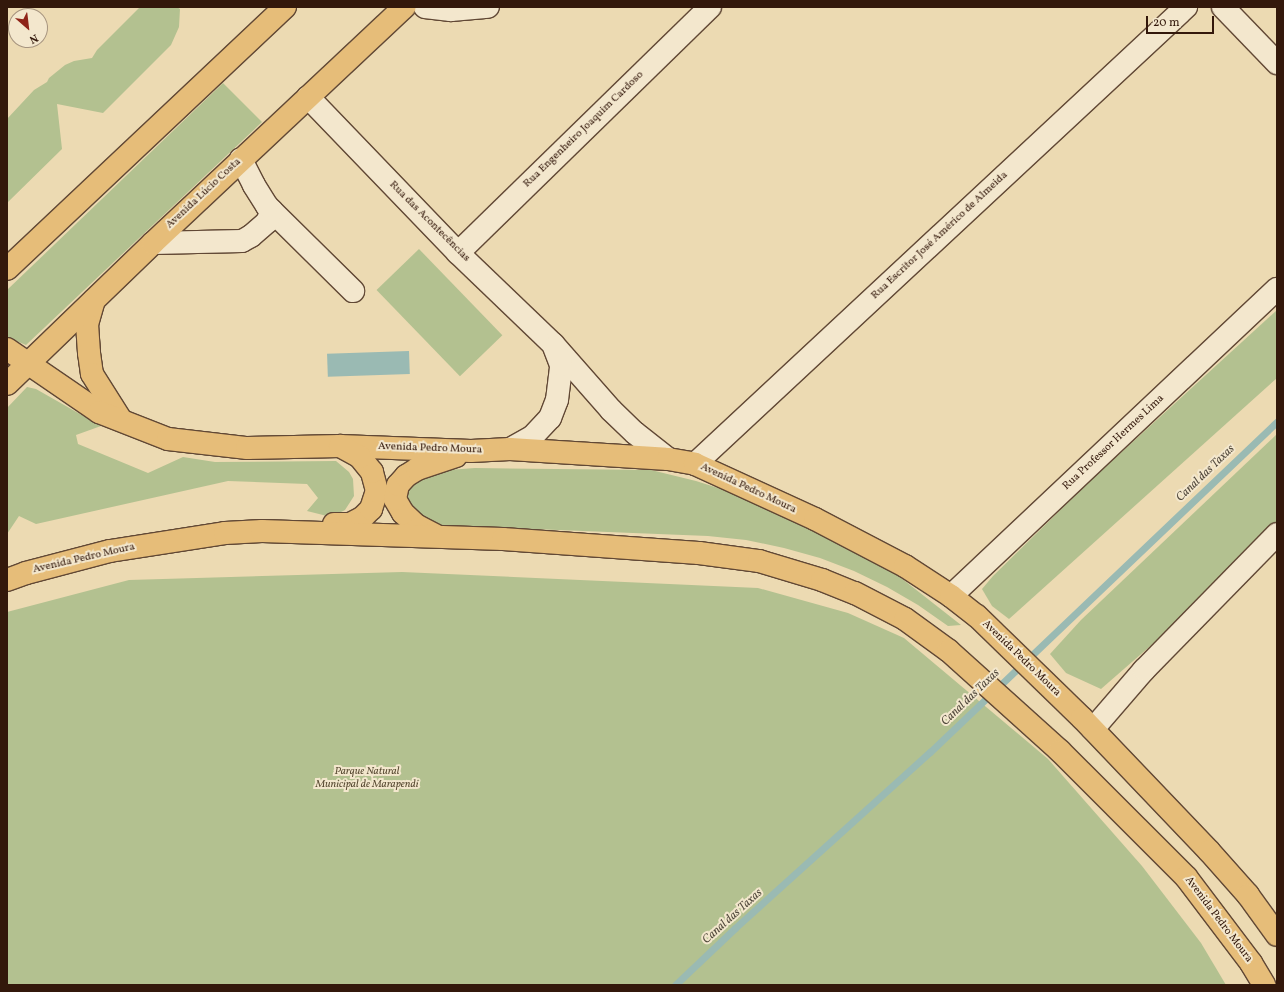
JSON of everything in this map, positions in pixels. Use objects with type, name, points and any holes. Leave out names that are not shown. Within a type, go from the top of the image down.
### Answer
[{"type":"main road","points":[[7,269],[285,7]]},
{"type":"main road","name":"Avenida Lúcio Costa","points":[[7,384],[153,243],[404,7]]},
{"type":"main road","points":[[94,300],[87,324],[92,374],[121,420]]},
{"type":"main road","name":"Avenida Pedro Moura","points":[[7,349],[99,412],[168,439],[247,448],[340,446],[471,451],[510,449],[668,459],[695,464],[847,535],[905,566],[951,596],[977,616],[1087,723],[1209,850],[1248,895],[1277,935]]},
{"type":"main road","points":[[262,531],[282,524],[350,524],[362,518],[371,509],[376,491],[372,472],[360,457],[340,446]]},
{"type":"main road","points":[[435,535],[417,526],[403,513],[395,499],[398,486],[406,476],[417,469],[471,451]]},
{"type":"main road","name":"Avenida Pedro Moura","points":[[7,580],[26,573],[110,551],[225,533],[262,531],[435,535],[699,553],[759,561],[822,580],[855,594],[905,619],[949,652],[1060,751],[1186,877],[1246,957],[1264,985]]},
{"type":"street","points":[[425,7],[451,10],[488,7]]},
{"type":"street","name":"Rua Engenheiro Joaquim Cardoso","points":[[458,253],[710,7]]},
{"type":"street","name":"Rua Escritor José Américo de Almeida","points":[[695,464],[1186,7]]},
{"type":"street","points":[[1223,7],[1277,63]]},
{"type":"street","name":"Rua das Acontecências","points":[[308,97],[458,253],[553,344],[611,410],[635,433],[668,459]]},
{"type":"street","points":[[241,160],[267,206],[353,291]]},
{"type":"street","points":[[153,243],[242,241],[251,236],[268,222],[272,211]]},
{"type":"street","name":"Rua Professor Hermes Lima","points":[[951,596],[1277,289]]},
{"type":"street","name":"Rua das Acontecências","points":[[510,449],[533,436],[550,418],[557,400],[561,365],[553,344]]},
{"type":"street","points":[[1087,723],[1144,670],[1277,534]]},
{"type":"green space","points":[[140,7],[177,7],[180,9],[179,27],[171,45],[103,113],[57,104],[62,149],[7,203],[7,119],[34,90],[47,82],[49,78],[65,65],[74,61],[92,58],[97,50]]},
{"type":"green space","points":[[223,83],[262,122],[26,345],[7,337],[7,290]]},
{"type":"green space","points":[[419,249],[502,335],[460,376],[377,290]]},
{"type":"green space","points":[[1277,310],[1277,378],[1009,619],[992,606],[982,589],[993,576],[1090,481]]},
{"type":"green space","points":[[27,387],[36,389],[101,426],[76,435],[78,444],[148,473],[183,457],[215,462],[336,461],[349,472],[353,479],[354,496],[345,510],[331,517],[307,511],[318,498],[307,484],[228,481],[36,524],[19,516],[7,534],[7,408]]},
{"type":"green space","points":[[1277,434],[1277,525],[1195,607],[1101,689],[1066,673],[1050,654],[1081,620]]},
{"type":"green space","points":[[475,468],[651,470],[696,481],[740,495],[783,512],[896,574],[961,625],[948,626],[918,605],[887,587],[854,571],[820,558],[784,548],[746,540],[708,536],[432,525],[422,521],[404,498],[407,491],[419,480],[448,470]]},
{"type":"green space","name":"Parque Natural Municipal de Marapendi","points":[[402,572],[758,588],[848,613],[904,638],[1048,759],[1142,866],[1201,943],[1226,985],[7,985],[7,612],[129,580]]},
{"type":"water","points":[[409,351],[410,374],[328,377],[327,354]]},
{"type":"waterway","name":"Canal das Taxas","points":[[675,985],[735,928],[930,752],[1277,421]]}]
